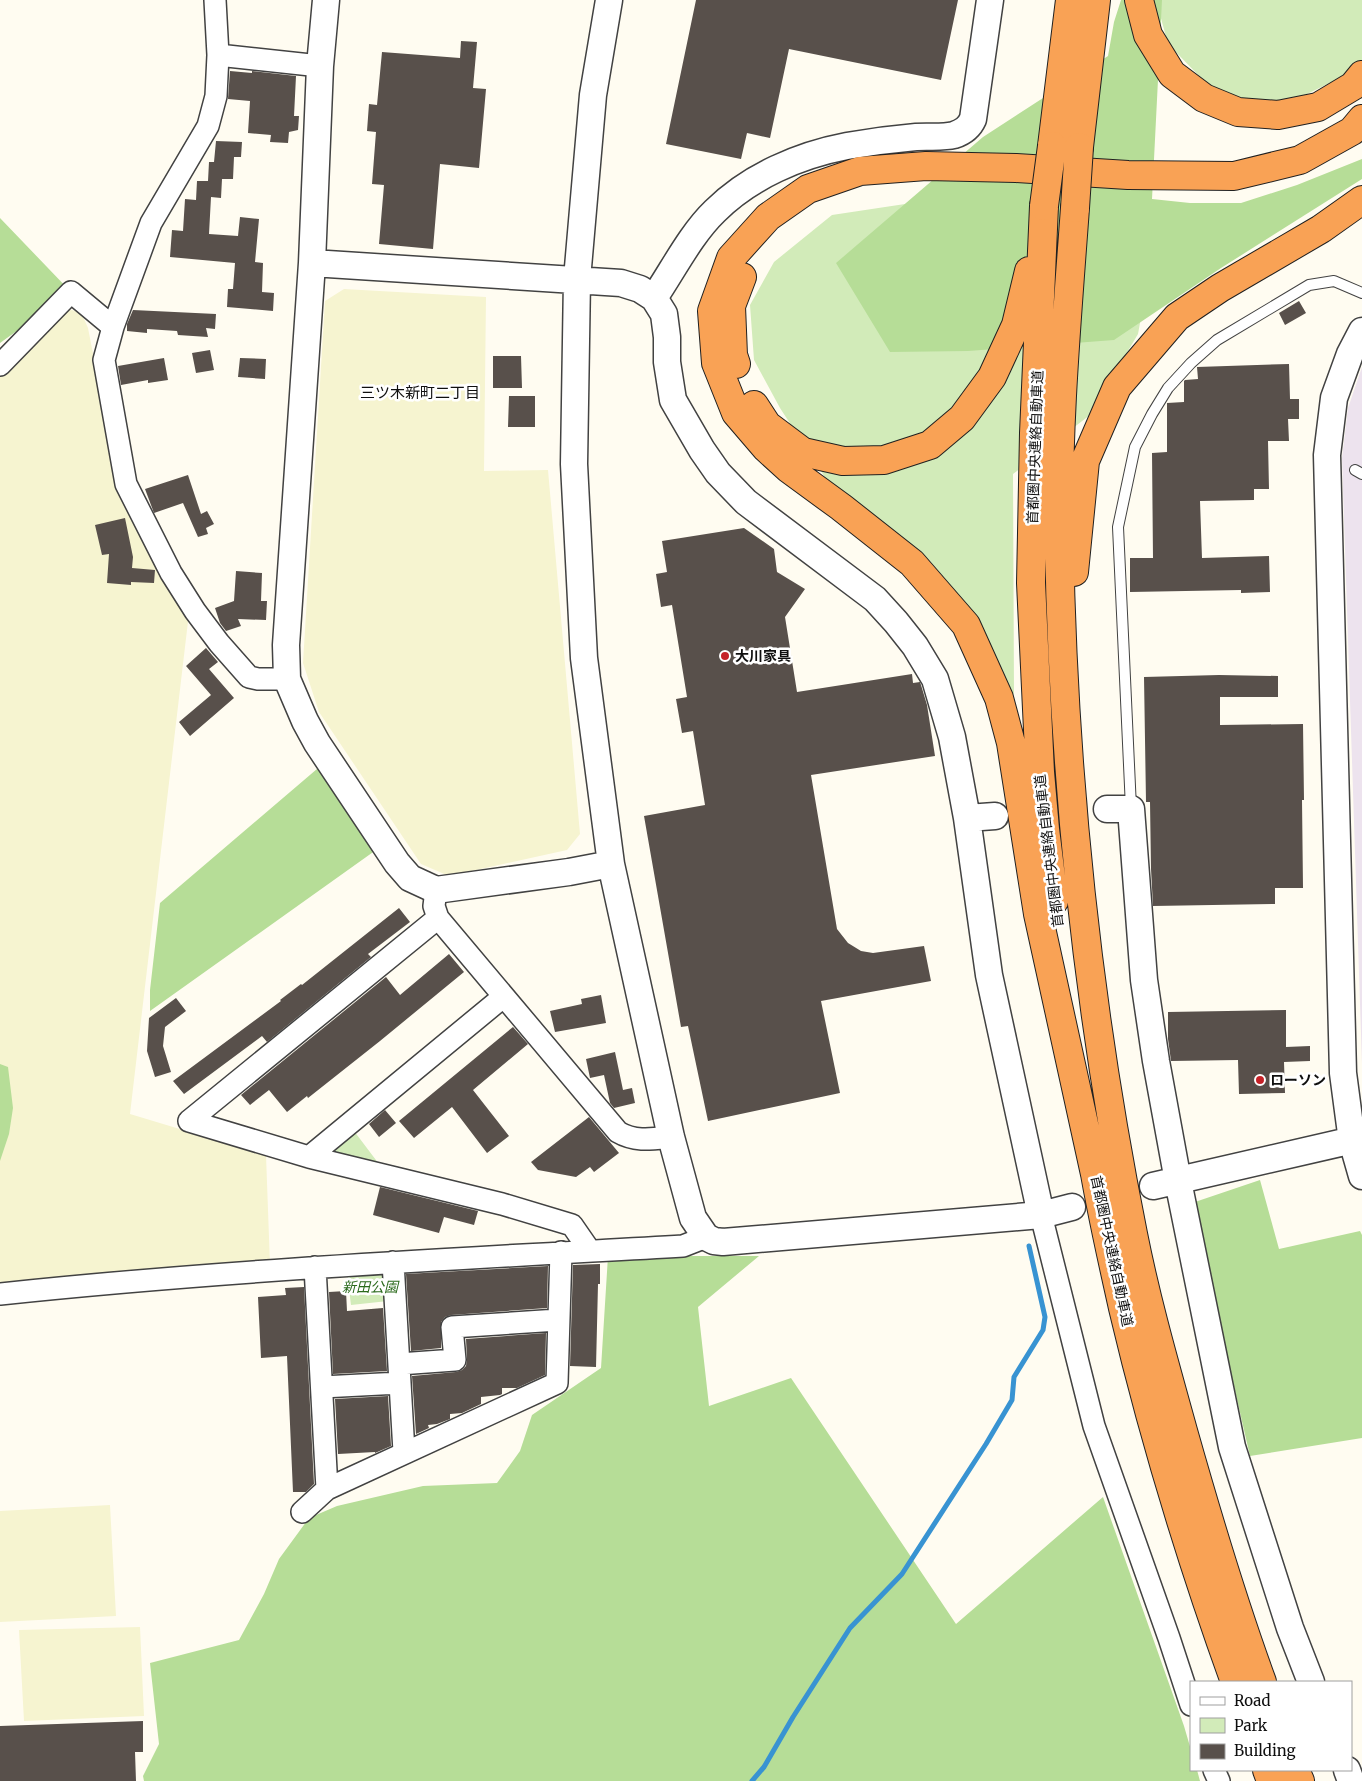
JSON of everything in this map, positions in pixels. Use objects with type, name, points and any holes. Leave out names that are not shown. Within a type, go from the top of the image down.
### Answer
[{"type":"highway","name":"首都圏中央連絡自動車道","points":[[1070,0],[1044,206],[1034,433],[1031,583],[1040,772],[1045,829],[1056,918],[1095,1174],[1107,1236],[1142,1390],[1212,1619],[1235,1681]]},
{"type":"highway","name":"首都圏中央連絡自動車道","points":[[1096,0],[1079,147],[1061,410],[1059,535],[1064,685],[1074,838],[1098,1036],[1133,1236],[1167,1375],[1203,1502],[1243,1629],[1262,1681]]},
{"type":"highway","points":[[1139,0],[1148,35],[1172,74],[1204,98],[1238,112],[1278,115],[1318,107],[1353,86],[1362,75]]},
{"type":"highway","points":[[1095,1174],[1038,914],[1011,743],[999,698],[966,625],[912,563],[789,469],[766,448],[736,413],[716,363],[712,311],[731,258],[768,216],[808,189],[860,171],[926,166],[1016,168],[1128,175],[1234,176],[1300,160],[1352,130],[1362,119]]},
{"type":"highway","points":[[1044,206],[1016,325],[992,377],[962,418],[930,445],[884,460],[844,461],[804,452],[767,425],[747,394],[733,355],[731,306],[748,262],[791,219],[828,200],[882,186],[983,181],[1195,192],[1244,190],[1290,178],[1334,160],[1362,138]]},
{"type":"highway","points":[[1064,685],[1085,461],[1117,387],[1177,317],[1220,288],[1321,229],[1362,200]]},
{"type":"street","points":[[215,0],[218,55],[216,96],[208,126],[151,223],[113,327],[104,360],[126,484],[171,573],[195,611],[219,643],[249,677],[258,679],[287,679]]},
{"type":"street","points":[[326,0],[320,66],[312,263],[286,644],[287,679],[304,721],[316,743],[410,878],[436,890],[569,872],[610,864]]},
{"type":"street","points":[[609,0],[593,95],[577,279],[574,464],[584,658],[610,864],[671,1137],[693,1218],[706,1237],[714,1241],[723,1242],[1041,1215],[1072,1207]]},
{"type":"street","points":[[654,298],[696,235],[715,211],[743,188],[777,169],[815,153],[848,146],[916,137],[952,135],[970,126],[973,118],[990,0]]},
{"type":"street","points":[[218,55],[320,66]]},
{"type":"street","points":[[312,263],[577,279],[621,283],[640,289],[654,298],[664,314],[667,362],[673,400],[702,450],[718,473],[746,502],[875,600],[915,646],[934,679],[952,737],[967,818],[989,975],[1041,1215],[1094,1426],[1190,1702]]},
{"type":"street","points":[[0,365],[71,292],[113,327]]},
{"type":"street","points":[[1362,331],[1350,354],[1334,398],[1327,456],[1343,1073],[1357,1139],[1362,1176]]},
{"type":"street","points":[[1119,809],[1156,1061],[1165,1183],[1232,1447],[1290,1628],[1311,1681]]},
{"type":"street","points":[[967,818],[995,816]]},
{"type":"street","points":[[436,890],[434,906],[438,918],[618,1132],[624,1136],[640,1139],[671,1137]]},
{"type":"street","points":[[438,918],[189,1120],[310,1157],[502,1204],[572,1226],[590,1251]]},
{"type":"street","points":[[310,1157],[503,997]]},
{"type":"street","points":[[1165,1183],[1357,1139]]},
{"type":"street","points":[[0,1294],[81,1285],[315,1267],[683,1246],[706,1237]]},
{"type":"street","points":[[302,1512],[327,1489],[557,1383],[561,1252]]},
{"type":"street","points":[[394,1262],[404,1452]]},
{"type":"street","points":[[315,1267],[327,1489]]},
{"type":"street","points":[[322,1387],[399,1373],[455,1360],[452,1327],[558,1320]]},
{"type":"lane","points":[[1119,809],[1118,526],[1135,447],[1168,388],[1191,363],[1217,340],[1309,285],[1334,281],[1362,292]]},
{"type":"shaded area","points":[[344,289],[486,297],[484,471],[548,470],[580,834],[567,850],[449,876],[421,864],[319,712],[303,663],[325,301]]},
{"type":"shaded area","points":[[66,309],[81,312],[88,328],[120,492],[189,613],[130,1114],[266,1155],[270,1265],[0,1288],[0,373]]},
{"type":"shaded area","points":[[1362,367],[1362,1064],[1342,458],[1348,408]]},
{"type":"shaded area","points":[[110,1505],[116,1616],[0,1622],[0,1511]]},
{"type":"shaded area","points":[[140,1627],[144,1716],[24,1721],[19,1630]]},
{"type":"green space","points":[[1121,0],[1162,0],[1152,199],[1190,203],[1241,203],[1297,185],[1362,159],[1362,179],[1221,268],[1114,340],[968,351],[890,352],[836,263],[983,137],[1108,56],[1114,22]]},
{"type":"green space","points":[[1156,0],[1362,0],[1362,67],[1299,98],[1246,103],[1206,83],[1168,44]]},
{"type":"green space","points":[[905,204],[1144,301],[1138,334],[1090,415],[1013,474],[1014,695],[973,612],[930,561],[830,485],[780,408],[754,360],[750,305],[774,262],[832,215]]},
{"type":"green space","points":[[0,218],[71,292],[0,343]]},
{"type":"green space","points":[[324,763],[376,850],[150,1011],[150,990],[160,903]]},
{"type":"green space","points":[[0,1064],[8,1067],[13,1108],[9,1134],[0,1161]]},
{"type":"green space","points":[[354,1131],[382,1168],[324,1154]]},
{"type":"green space","points":[[1260,1180],[1279,1249],[1360,1231],[1362,1235],[1362,1438],[1250,1456],[1192,1203]]},
{"type":"green space","points":[[608,1256],[759,1256],[698,1307],[709,1406],[791,1378],[956,1624],[1103,1497],[1184,1726],[1190,1747],[1190,1771],[1197,1771],[1200,1781],[144,1781],[143,1776],[159,1744],[150,1663],[239,1640],[264,1594],[279,1559],[309,1518],[337,1506],[423,1486],[497,1483],[520,1451],[532,1415],[601,1368]]},
{"type":"green space","name":"新田公園","points":[[378,1270],[386,1275],[388,1301],[351,1305],[347,1273]]},
{"type":"building","points":[[696,0],[958,0],[941,80],[789,49],[770,138],[747,133],[741,159],[666,144]]},
{"type":"building","points":[[461,41],[477,42],[473,88],[486,89],[479,168],[440,164],[433,249],[379,244],[384,185],[372,184],[376,132],[367,131],[369,104],[377,105],[382,52],[460,58]]},
{"type":"building","points":[[230,71],[252,73],[252,71],[296,76],[294,116],[299,116],[298,130],[289,132],[288,143],[270,142],[271,135],[248,133],[250,101],[228,99]]},
{"type":"building","points":[[216,141],[242,142],[241,157],[234,157],[233,179],[222,179],[221,198],[211,197],[209,234],[238,236],[240,217],[259,219],[255,262],[263,263],[262,292],[274,293],[273,311],[227,307],[228,289],[233,289],[235,263],[170,257],[172,230],[183,231],[185,199],[196,200],[197,181],[208,181],[209,162],[214,162]]},
{"type":"building","points":[[1299,301],[1306,313],[1285,325],[1279,313]]},
{"type":"building","points":[[133,310],[216,314],[215,329],[206,328],[208,337],[178,335],[177,331],[147,329],[147,333],[127,331],[127,324]]},
{"type":"building","points":[[210,350],[214,370],[196,373],[192,353]]},
{"type":"building","points":[[493,356],[521,356],[522,388],[493,388]]},
{"type":"building","points":[[164,358],[168,380],[148,383],[148,380],[121,385],[118,366]]},
{"type":"building","points":[[240,358],[266,359],[265,379],[238,377]]},
{"type":"building","points":[[1289,364],[1290,399],[1299,399],[1299,419],[1288,419],[1289,441],[1268,441],[1269,489],[1254,489],[1254,500],[1200,501],[1202,558],[1269,556],[1270,592],[1241,593],[1241,590],[1130,592],[1130,558],[1153,558],[1152,453],[1167,452],[1167,403],[1184,402],[1184,381],[1198,379],[1197,367]]},
{"type":"building","points":[[509,396],[535,396],[535,427],[508,427]]},
{"type":"building","points":[[188,475],[201,514],[207,511],[214,524],[206,528],[208,534],[198,537],[183,503],[154,513],[145,489]]},
{"type":"building","points":[[125,518],[133,557],[132,568],[155,570],[154,583],[131,582],[131,585],[107,583],[109,554],[102,555],[95,525]]},
{"type":"building","points":[[744,528],[774,549],[777,572],[805,589],[785,617],[797,692],[912,674],[913,683],[920,682],[927,705],[935,756],[811,775],[837,929],[848,943],[861,951],[873,953],[924,946],[931,981],[821,1001],[840,1093],[708,1121],[688,1026],[681,1027],[644,816],[705,805],[693,731],[682,733],[676,699],[687,697],[672,605],[661,607],[656,574],[667,572],[662,541]]},
{"type":"building","points":[[236,571],[262,573],[261,601],[267,601],[266,620],[238,619],[241,626],[226,631],[220,623],[215,608],[234,601]]},
{"type":"building","points":[[206,648],[218,662],[209,669],[234,698],[190,736],[179,722],[211,695],[186,666]]},
{"type":"building","points":[[1278,676],[1278,697],[1220,697],[1220,725],[1303,724],[1303,888],[1275,888],[1275,904],[1153,906],[1150,802],[1146,802],[1144,677]]},
{"type":"building","points":[[399,908],[410,922],[368,954],[371,957],[267,1042],[262,1036],[184,1094],[173,1081],[302,985]]},
{"type":"building","points":[[449,954],[464,972],[308,1098],[307,1096],[287,1112],[269,1090],[250,1105],[241,1095],[386,977],[400,995]]},
{"type":"building","points":[[601,995],[606,1023],[555,1032],[550,1011],[582,1004],[581,999]]},
{"type":"building","points":[[176,998],[186,1011],[165,1027],[163,1046],[171,1072],[155,1077],[147,1051],[149,1018]]},
{"type":"building","points":[[1286,1010],[1286,1047],[1310,1046],[1310,1061],[1284,1062],[1285,1093],[1239,1094],[1238,1060],[1171,1061],[1168,1039],[1168,1012]]},
{"type":"building","points":[[513,1027],[528,1044],[473,1090],[509,1136],[487,1153],[452,1107],[414,1138],[399,1121]]},
{"type":"building","points":[[615,1052],[623,1090],[632,1088],[635,1103],[614,1108],[610,1103],[604,1075],[590,1078],[586,1059]]},
{"type":"building","points":[[385,1110],[396,1123],[379,1137],[369,1124]]},
{"type":"building","points":[[589,1117],[619,1153],[594,1172],[590,1167],[576,1177],[538,1170],[531,1162]]},
{"type":"building","points":[[380,1187],[478,1211],[474,1225],[444,1217],[439,1233],[373,1215]]},
{"type":"building","points":[[600,1264],[596,1367],[570,1366],[573,1265]]},
{"type":"building","points":[[548,1266],[547,1308],[451,1315],[445,1317],[441,1322],[441,1348],[411,1351],[406,1274]]},
{"type":"building","points":[[304,1287],[314,1484],[306,1492],[293,1492],[287,1356],[261,1358],[258,1297],[286,1295],[285,1288]]},
{"type":"building","points":[[346,1291],[347,1311],[383,1308],[387,1371],[333,1374],[329,1292]]},
{"type":"building","points":[[546,1333],[545,1375],[517,1388],[502,1388],[502,1394],[500,1395],[481,1397],[481,1404],[462,1413],[450,1414],[450,1419],[428,1425],[429,1428],[416,1434],[412,1376],[462,1370],[466,1366],[467,1359],[466,1339]]},
{"type":"building","points":[[388,1396],[391,1446],[375,1453],[338,1454],[335,1399]]},
{"type":"building","points":[[143,1721],[143,1752],[135,1752],[136,1781],[0,1781],[0,1726]]},
{"type":"waterway","points":[[752,1781],[764,1767],[793,1717],[850,1628],[902,1574],[986,1444],[1012,1400],[1014,1377],[1043,1330],[1045,1317],[1029,1246]]},
{"type":"tunnel","points":[[1023,814],[1107,809]]},
{"type":"place","name":"大川家具","points":[[725,656]]},
{"type":"place","name":"ローソン","points":[[1260,1080]]},
{"type":"district","name":"三ツ木新町二丁目","points":[[420,393]]}]
